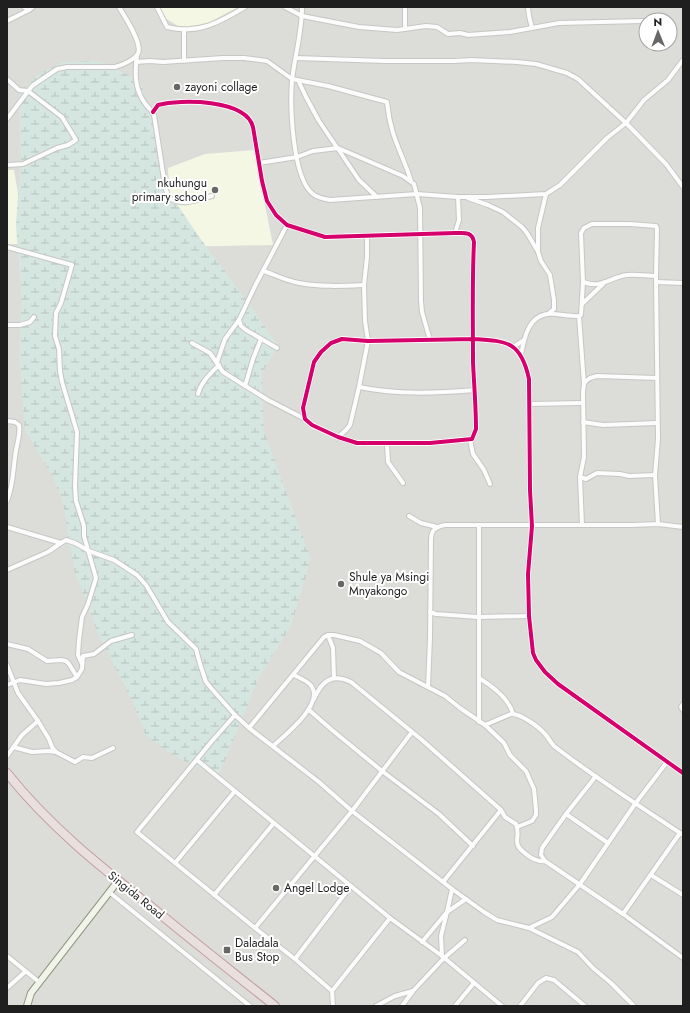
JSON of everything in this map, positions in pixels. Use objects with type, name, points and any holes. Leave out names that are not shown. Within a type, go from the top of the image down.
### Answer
[{"type":"highway","name":"Singida Road","points":[[7,773],[22,792],[59,831],[118,881],[275,1006]]},
{"type":"street","points":[[24,7],[31,9]]},
{"type":"street","points":[[120,7],[137,39],[139,52],[137,55],[135,76],[139,92],[144,102],[153,112],[167,192],[171,199],[182,202],[212,196]]},
{"type":"street","points":[[157,7],[167,27],[176,29],[201,28],[229,17],[245,7]]},
{"type":"street","points":[[285,7],[302,16],[358,27],[405,29],[426,26],[438,27],[448,34],[460,33],[468,35],[510,32],[566,22],[638,21]]},
{"type":"street","points":[[302,7],[302,16],[292,79],[291,107],[298,167],[305,185],[312,194],[321,198],[341,200],[417,194],[486,198],[546,194],[560,184],[607,138],[626,123],[644,100],[668,80],[682,63]]},
{"type":"street","points":[[405,29],[406,7]]},
{"type":"street","points":[[528,7],[532,28]]},
{"type":"street","points":[[7,21],[31,9]]},
{"type":"street","points":[[184,29],[184,61]]},
{"type":"street","points":[[7,119],[32,86],[57,69],[67,67],[115,67],[122,65],[137,55]]},
{"type":"street","points":[[136,62],[163,62],[223,58],[244,58],[267,61],[292,79],[328,86],[387,102],[393,134],[411,181],[416,188],[420,208],[422,307],[430,340]]},
{"type":"street","points":[[296,58],[384,61],[454,62],[471,60],[516,62],[536,64],[574,76],[626,123],[666,164],[683,187]]},
{"type":"street","points":[[7,79],[19,90],[28,91],[62,117],[76,140],[68,145],[57,148],[23,164],[7,165]]},
{"type":"street","points":[[298,80],[318,120],[359,180],[377,197]]},
{"type":"street","points":[[153,112],[158,105],[176,102],[199,102],[218,104],[236,109],[243,113],[252,122],[267,201],[276,215],[287,225],[325,237],[455,233],[468,233],[473,237],[473,363],[476,429],[474,437],[470,440],[387,444],[357,443],[338,437],[312,425],[306,419],[286,410],[223,372],[207,351],[192,344]]},
{"type":"street","points":[[259,163],[297,157],[313,151],[338,148],[403,176],[411,181]]},
{"type":"street","points":[[538,252],[538,228],[546,194]]},
{"type":"street","points":[[455,233],[459,220],[458,197]]},
{"type":"street","points":[[464,197],[503,212],[522,227],[527,233],[550,275],[554,309],[548,314],[536,318],[533,322],[524,340],[521,355]]},
{"type":"street","points":[[582,525],[580,477],[584,457],[582,403],[584,384],[579,316],[582,312],[583,282],[581,233],[584,228],[592,224],[656,226],[658,438],[655,475],[658,524]]},
{"type":"street","points":[[198,394],[200,386],[205,378],[218,364],[225,340],[239,320],[287,225]]},
{"type":"street","points":[[338,437],[350,425],[368,341],[365,321],[364,285],[367,257],[367,236]]},
{"type":"street","points":[[7,247],[72,265],[61,303],[56,313],[55,336],[59,349],[62,382],[77,432],[75,486],[76,501],[84,526],[84,536],[96,580],[82,618],[78,640],[78,655],[82,664]]},
{"type":"street","points":[[264,271],[299,283],[328,286],[364,285]]},
{"type":"street","points":[[582,304],[603,284],[616,278],[627,275],[656,276]]},
{"type":"street","points":[[583,282],[590,285],[603,284]]},
{"type":"street","points":[[656,282],[683,283]]},
{"type":"street","points":[[548,314],[579,316]]},
{"type":"street","points":[[7,325],[20,326],[30,322],[34,317]]},
{"type":"street","points":[[239,320],[241,326],[246,330],[277,348]]},
{"type":"street","points":[[245,386],[252,359],[260,339]]},
{"type":"street","points":[[306,419],[303,408],[314,362],[321,352],[331,343],[342,339],[368,341],[474,339],[503,341],[514,347],[521,355],[526,366],[529,379],[530,490],[532,526],[528,574],[529,616],[533,653],[536,660],[545,672],[558,684],[683,773]]},
{"type":"street","points":[[514,347],[524,340]]},
{"type":"street","points":[[584,384],[590,378],[597,376],[657,378]]},
{"type":"street","points":[[359,387],[395,392],[475,390]]},
{"type":"street","points":[[530,404],[582,403]]},
{"type":"street","points":[[7,421],[15,422],[19,425],[20,429],[12,484],[7,501]]},
{"type":"street","points":[[583,422],[603,425],[657,423]]},
{"type":"street","points":[[470,440],[473,454],[484,470],[490,484]]},
{"type":"street","points":[[387,444],[388,462],[402,483]]},
{"type":"street","points":[[580,477],[586,479],[597,473],[629,476],[655,475]]},
{"type":"street","points":[[409,516],[421,523],[437,527]]},
{"type":"street","points":[[428,687],[431,535],[433,530],[437,527],[444,525],[532,526],[658,524],[683,527]]},
{"type":"street","points":[[479,526],[479,722]]},
{"type":"street","points":[[7,527],[61,543]]},
{"type":"street","points":[[7,570],[48,552],[66,540],[89,551],[114,560],[137,575],[146,585],[168,622],[196,649],[206,682],[250,728],[319,782],[352,811],[452,889],[497,920],[529,928],[578,952],[634,1006]]},
{"type":"street","points":[[430,612],[436,614],[478,617],[529,616]]},
{"type":"street","points":[[7,685],[20,680],[46,684],[72,680],[77,677],[82,669],[83,656],[94,654],[111,641],[132,635]]},
{"type":"street","points":[[250,728],[294,675],[314,648],[328,635],[360,641],[384,655],[400,672],[445,696],[485,725],[504,743],[510,755],[526,771],[534,789],[536,815],[532,821],[517,827]]},
{"type":"street","points":[[328,635],[333,648],[334,678]]},
{"type":"street","points":[[7,644],[28,650],[47,661],[61,660],[66,662],[72,667],[77,677]]},
{"type":"street","points":[[7,665],[18,693],[38,721],[56,752]]},
{"type":"street","points":[[294,675],[310,684],[313,688],[314,699]]},
{"type":"street","points":[[273,746],[309,710],[323,684],[334,678],[345,679],[351,682],[412,732],[501,810],[505,817],[516,824],[517,842],[521,851],[536,860],[545,861]]},
{"type":"street","points":[[479,678],[491,685],[505,699],[513,714],[540,728],[554,746],[635,804],[682,834],[623,914]]},
{"type":"street","points":[[683,704],[681,707],[683,710]]},
{"type":"street","points":[[309,710],[382,771],[439,814],[473,846]]},
{"type":"street","points":[[485,725],[513,714]]},
{"type":"street","points":[[236,715],[137,832],[295,959],[332,991]]},
{"type":"street","points":[[7,756],[22,735],[38,721]]},
{"type":"street","points":[[255,928],[352,811],[412,732]]},
{"type":"street","points":[[13,747],[32,752],[49,750],[75,762],[83,757],[92,758],[113,748]]},
{"type":"street","points":[[197,760],[390,918],[443,957],[502,1006]]},
{"type":"street","points":[[529,928],[552,917],[580,884],[635,804],[667,762]]},
{"type":"street","points":[[596,776],[566,814],[542,848],[541,855],[545,861],[623,914],[683,958]]},
{"type":"street","points":[[175,863],[235,791]]},
{"type":"street","points":[[444,882],[501,810]]},
{"type":"street","points":[[566,814],[608,843]]},
{"type":"street","points":[[214,895],[274,823]]},
{"type":"street","points":[[651,875],[683,895]]},
{"type":"street","points":[[26,1006],[31,993],[39,982],[118,881]]},
{"type":"street","points":[[295,959],[352,886]]},
{"type":"street","points":[[443,957],[441,936],[448,912],[452,889]]},
{"type":"street","points":[[109,892],[250,1006]]},
{"type":"street","points":[[422,942],[448,912],[466,899]]},
{"type":"street","points":[[333,1006],[332,991],[390,918]]},
{"type":"street","points":[[402,1006],[443,957],[465,940]]},
{"type":"street","points":[[7,956],[39,982]]},
{"type":"street","points":[[7,988],[25,972]]},
{"type":"street","points":[[520,1006],[538,983],[546,978],[554,980],[585,1006]]},
{"type":"street","points":[[7,982],[15,981]]},
{"type":"street","points":[[455,1006],[474,983]]},
{"type":"street","points":[[376,1006],[395,996],[413,991]]},
{"type":"shaded area","points":[[7,7],[683,7],[683,1006],[7,1006]]},
{"type":"shaded area","points":[[159,7],[238,7],[206,24],[181,28],[165,18]]},
{"type":"shaded area","name":"nkuhungu primary school","points":[[254,150],[273,245],[172,247],[168,168],[205,154]]},
{"type":"shaded area","points":[[7,170],[14,170],[24,228],[18,244],[7,244]]},
{"type":"green space","points":[[100,61],[140,81],[159,135],[165,186],[197,234],[245,298],[278,346],[262,373],[264,431],[311,559],[291,626],[259,678],[218,777],[176,757],[146,736],[133,703],[99,636],[75,573],[60,494],[52,475],[25,431],[19,360],[21,299],[16,225],[20,166],[19,93],[37,75],[63,62]]},
{"type":"cycle path","points":[[153,112],[158,105],[168,103],[196,102],[226,106],[238,111],[248,118],[253,127],[267,201],[276,215],[287,225],[325,237],[467,233],[473,238],[474,242],[473,287],[473,302],[473,317],[473,332],[473,347],[473,362],[476,429],[472,439],[430,443],[357,443],[338,437],[312,425],[305,419],[303,408],[314,362],[321,352],[331,343],[342,339],[368,341],[474,339],[504,343],[517,351],[522,357],[529,379],[530,490],[532,526],[528,574],[529,616],[533,653],[536,660],[545,672],[558,684],[683,773]]},
{"type":"place","name":"zayoni collage","points":[[177,87]]},
{"type":"place","name":"nkuhungu primary school","points":[[215,190]]},
{"type":"place","name":"Shule ya Msingi Mnyakongo","points":[[341,584]]},
{"type":"place","name":"Angel Lodge","points":[[276,888]]},
{"type":"place","name":"Daladala Bus Stop","points":[[227,950]]}]
